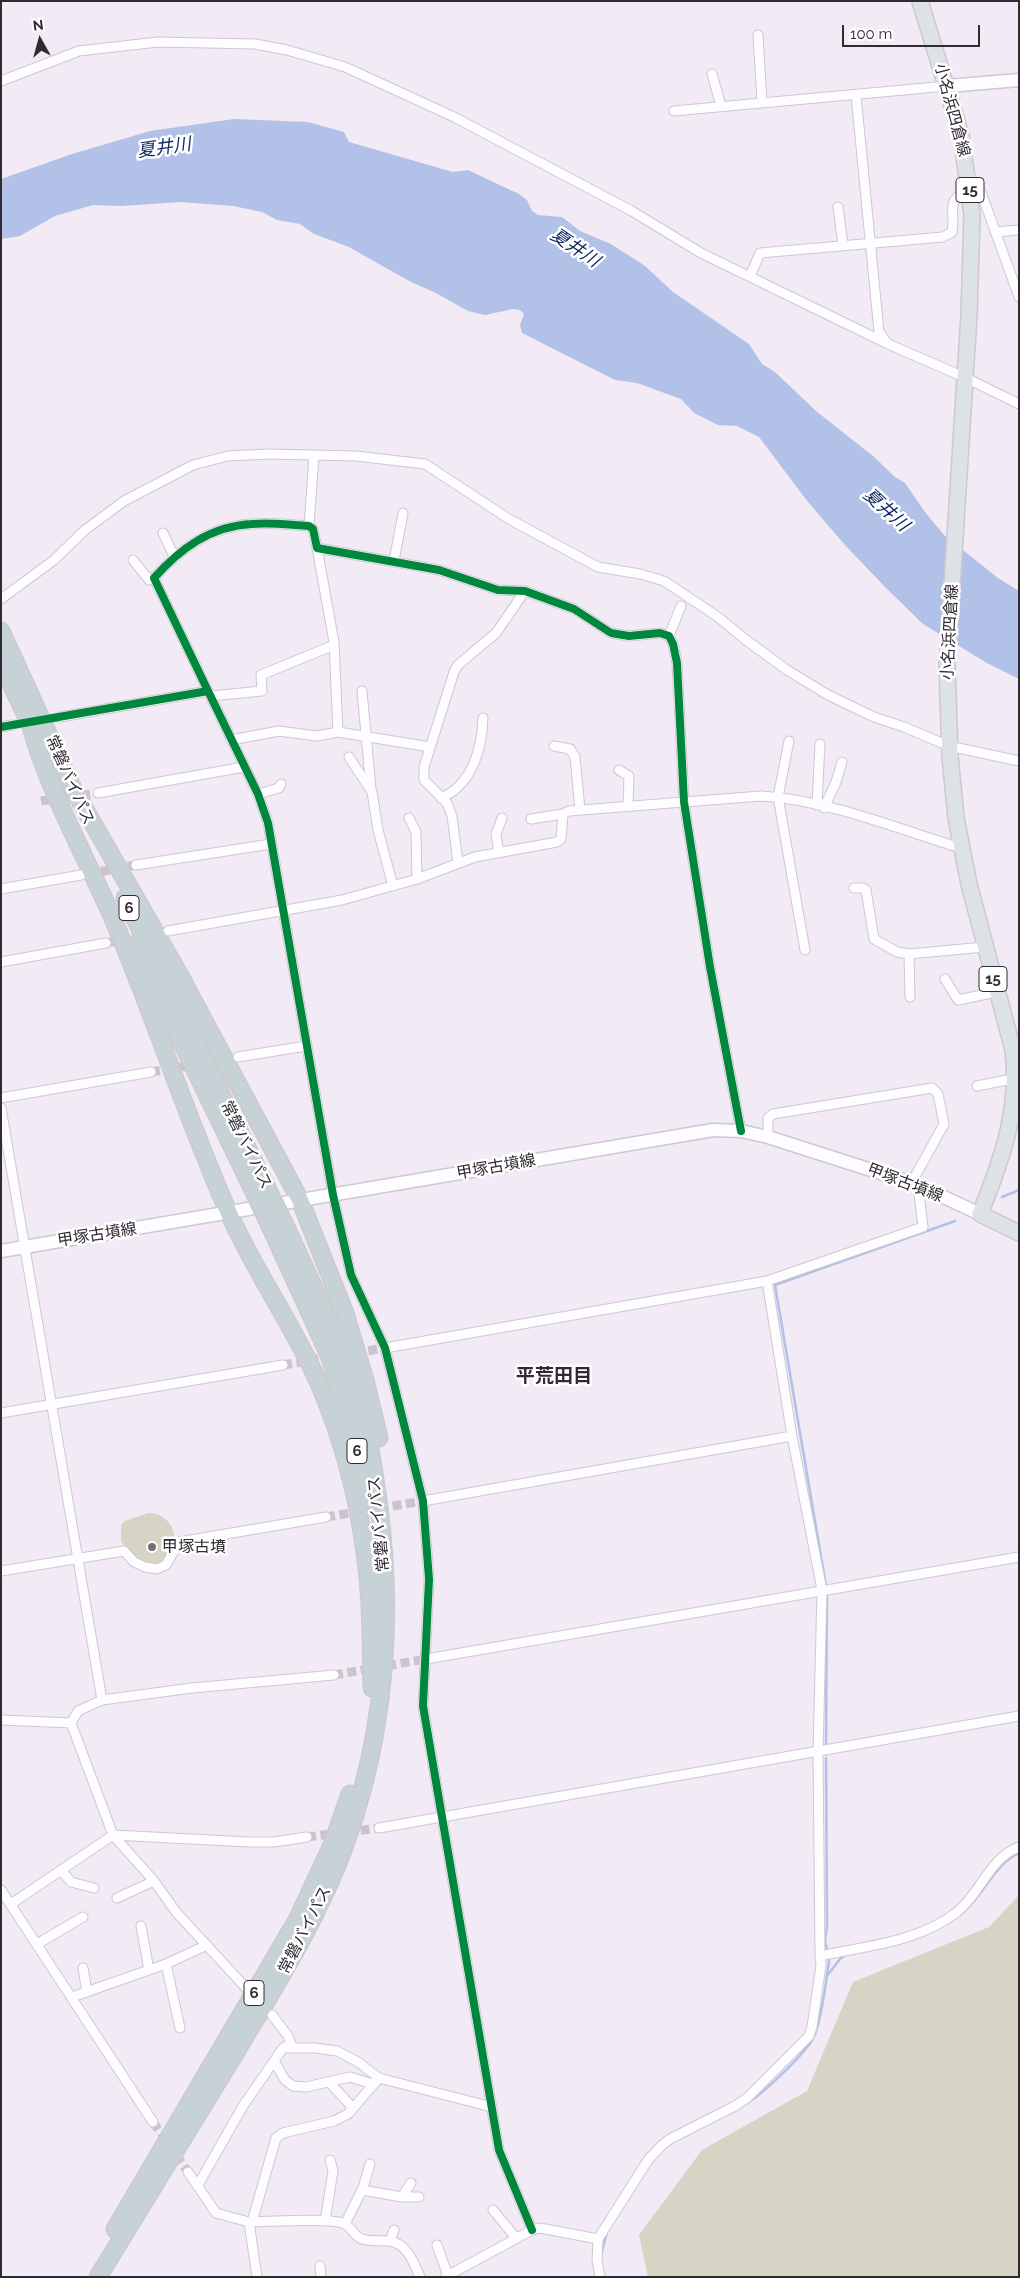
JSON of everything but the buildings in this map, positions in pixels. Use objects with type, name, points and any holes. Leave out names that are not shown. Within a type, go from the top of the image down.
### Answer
[{"type":"highway","name":"常磐バイパス","points":[[1,631],[278,1227],[329,1355],[352,1424],[375,1550],[376,1648],[372,1688],[357,1774],[332,1845],[297,1920],[87,2277]]},
{"type":"highway","name":"常磐バイパス","points":[[1,662],[257,1183]]},
{"type":"highway","points":[[30,723],[38,755],[105,900],[140,983],[228,1212],[305,1355],[323,1394],[342,1446],[359,1512],[366,1556],[372,1688]]},
{"type":"highway","points":[[71,784],[179,974],[300,1200],[327,1263],[353,1338],[376,1422],[385,1474],[395,1570],[388,1688],[377,1722]]},
{"type":"highway","name":"常磐バイパス","points":[[98,2277],[292,1960],[312,1922],[345,1846],[365,1783],[377,1722],[385,1654],[386,1605],[384,1553],[374,1469],[364,1422],[318,1295],[278,1227]]},
{"type":"main road","name":"小名浜四倉線","points":[[920,1],[961,135],[970,191],[972,236],[947,664],[949,743],[961,848],[984,948],[1013,1050],[1017,1078],[1015,1121],[980,1214]]},
{"type":"main road","points":[[947,86],[1019,80]]},
{"type":"main road","name":"甲塚古墳線","points":[[1,1251],[713,1130],[740,1131],[768,1137],[914,1184],[980,1214]]},
{"type":"main road","points":[[980,1214],[1019,1233]]},
{"type":"street","points":[[758,35],[762,103]]},
{"type":"street","points":[[1,81],[79,51],[158,42],[255,44],[287,50],[345,67],[454,117],[630,210],[701,253],[964,381],[1019,404]]},
{"type":"street","points":[[712,74],[721,106]]},
{"type":"street","points":[[674,111],[947,86]]},
{"type":"street","points":[[856,95],[879,332],[888,344]]},
{"type":"street","points":[[968,173],[981,192],[1019,297]]},
{"type":"street","points":[[750,276],[760,253],[943,237],[952,232],[954,200],[958,194],[970,191]]},
{"type":"street","points":[[838,207],[843,245]]},
{"type":"street","points":[[995,232],[1019,230]]},
{"type":"street","points":[[1,599],[54,560],[85,530],[124,500],[193,465],[228,456],[268,454],[356,456],[425,464],[509,519],[598,567],[640,574],[664,581],[718,617],[786,670],[828,695],[874,717],[949,743],[1019,761]]},
{"type":"street","points":[[309,526],[314,456]]},
{"type":"street","points":[[394,561],[403,513]]},
{"type":"street","points":[[338,732],[334,645],[313,529],[309,526],[251,524],[206,534],[175,558],[154,578],[265,812],[333,1195],[351,1275],[385,1348],[423,1501],[429,1579],[426,1659],[422,1691],[423,1706],[501,2157],[532,2230]]},
{"type":"street","points":[[164,533],[175,558]]},
{"type":"street","points":[[317,548],[438,570],[498,590],[526,591],[574,609],[612,633],[629,636],[660,633],[669,636],[673,644],[677,663],[684,802],[710,967],[740,1131]]},
{"type":"street","points":[[133,560],[149,580]]},
{"type":"street","points":[[458,862],[452,816],[447,803],[424,780],[423,774],[454,672],[458,665],[496,633],[526,591]]},
{"type":"street","points":[[669,636],[681,606]]},
{"type":"street","points":[[60,717],[209,693],[262,691],[261,675],[334,645]]},
{"type":"street","points":[[362,691],[372,792],[378,830],[393,886]]},
{"type":"street","points":[[441,798],[452,794],[463,784],[481,741],[483,718]]},
{"type":"street","points":[[1,727],[12,725]]},
{"type":"street","points":[[231,740],[258,733],[280,731],[317,736],[338,732],[430,747]]},
{"type":"street","points":[[789,740],[778,797],[805,950]]},
{"type":"street","points":[[820,744],[820,806]]},
{"type":"street","points":[[554,746],[570,749],[575,758],[580,810]]},
{"type":"street","points":[[349,757],[372,792]]},
{"type":"street","points":[[820,806],[836,782],[842,762]]},
{"type":"street","points":[[98,793],[244,767]]},
{"type":"street","points":[[619,770],[629,776],[628,806]]},
{"type":"street","points":[[258,794],[279,788],[280,784]]},
{"type":"street","points":[[531,819],[580,810],[761,796],[778,797],[820,806],[961,848]]},
{"type":"street","points":[[168,931],[284,912],[342,900],[417,879],[458,862],[557,842],[561,839],[563,814]]},
{"type":"street","points":[[409,818],[416,832],[417,879]]},
{"type":"street","points":[[499,853],[496,834],[502,818]]},
{"type":"street","points":[[136,865],[271,844]]},
{"type":"street","points":[[1,890],[81,875]]},
{"type":"street","points":[[854,888],[866,890],[874,939],[893,950],[909,954],[984,948]]},
{"type":"street","points":[[1,962],[106,942]]},
{"type":"street","points":[[909,954],[910,997]]},
{"type":"street","points":[[945,979],[958,1000],[996,992]]},
{"type":"street","points":[[238,1057],[306,1046]]},
{"type":"street","points":[[1,1098],[151,1072]]},
{"type":"street","points":[[977,1086],[1017,1078]]},
{"type":"street","points":[[385,1348],[767,1281],[923,1227],[914,1184],[917,1173],[944,1124],[938,1094],[932,1088],[772,1114],[768,1118],[768,1137]]},
{"type":"street","points":[[1,1108],[102,1700]]},
{"type":"street","points":[[600,2277],[597,2260],[598,2239],[648,2160],[662,2145],[747,2098],[804,2042],[812,2028],[821,1965],[826,1955],[818,1752],[825,1590],[792,1436],[767,1281]]},
{"type":"street","points":[[1,1413],[283,1365]]},
{"type":"street","points":[[423,1501],[792,1436]]},
{"type":"street","points":[[1,1572],[124,1551],[134,1562],[145,1567],[157,1569],[166,1565],[179,1542],[326,1517]]},
{"type":"street","points":[[426,1659],[1019,1557]]},
{"type":"street","points":[[71,1722],[78,1711],[102,1700],[192,1688],[334,1675]]},
{"type":"street","points":[[379,1828],[1019,1716]]},
{"type":"street","points":[[1,1720],[71,1722]]},
{"type":"street","points":[[71,1722],[113,1835],[154,1881],[176,1912],[247,1989]]},
{"type":"street","points":[[11,1904],[113,1835],[249,1842],[274,1842],[307,1837]]},
{"type":"street","points":[[826,1955],[906,1938],[943,1922],[969,1901],[1002,1856],[1019,1847]]},
{"type":"street","points":[[61,1870],[71,1882],[94,1888]]},
{"type":"street","points":[[117,1898],[154,1881]]},
{"type":"street","points":[[1,1890],[153,2122]]},
{"type":"street","points":[[37,1944],[83,1917]]},
{"type":"street","points":[[141,1926],[149,1970]]},
{"type":"street","points":[[72,1997],[166,1964],[207,1945]]},
{"type":"street","points":[[166,1964],[180,2028]]},
{"type":"street","points":[[84,1968],[87,1992]]},
{"type":"street","points":[[198,2185],[243,2106],[283,2048],[291,2044],[288,2036],[272,2016]]},
{"type":"street","points":[[283,2048],[315,2048],[337,2051],[358,2062],[376,2081]]},
{"type":"street","points":[[274,2062],[285,2080],[293,2086],[306,2087],[350,2077],[492,2107]]},
{"type":"street","points":[[256,2277],[250,2222],[276,2138],[283,2133],[334,2121],[348,2114],[376,2081]]},
{"type":"street","points":[[330,2082],[354,2108]]},
{"type":"street","points":[[325,2221],[333,2171],[330,2160]]},
{"type":"street","points":[[345,2224],[362,2190],[370,2164]]},
{"type":"street","points":[[188,2172],[216,2213],[250,2222],[325,2221],[345,2224],[359,2238],[368,2241],[390,2241],[407,2252],[420,2277]]},
{"type":"street","points":[[402,2197],[410,2183]]},
{"type":"street","points":[[362,2190],[402,2197],[419,2197]]},
{"type":"street","points":[[493,2210],[516,2238]]},
{"type":"street","points":[[436,2245],[447,2276],[516,2238],[540,2228],[598,2239]]},
{"type":"street","points":[[390,2241],[394,2230]]},
{"type":"street","points":[[320,2266],[321,2277]]},
{"type":"shaded area","points":[[153,1513],[166,1519],[172,1527],[175,1537],[167,1556],[158,1566],[152,1566],[139,1561],[121,1541],[121,1525],[125,1521]]},
{"type":"shaded area","points":[[1019,1895],[1019,2277],[648,2277],[639,2235],[702,2150],[807,2091],[853,1982],[989,1927]]},
{"type":"water","name":"夏井川","points":[[234,119],[308,122],[344,132],[349,142],[453,172],[468,170],[519,194],[527,200],[532,211],[538,215],[562,217],[580,231],[611,244],[645,266],[673,292],[749,344],[762,364],[775,372],[816,411],[873,456],[895,477],[905,483],[944,535],[998,578],[1019,591],[1019,679],[987,663],[923,624],[845,545],[808,502],[759,437],[737,426],[718,425],[694,413],[681,399],[637,383],[615,380],[522,333],[520,325],[524,314],[520,310],[513,309],[485,315],[468,311],[436,293],[409,281],[349,247],[314,234],[300,224],[277,220],[262,212],[233,206],[180,202],[121,206],[93,205],[55,216],[20,236],[1,239],[1,179],[72,154],[150,131]]},
{"type":"waterway","points":[[1002,1197],[1019,1190]]},
{"type":"waterway","points":[[826,1745],[827,1592],[775,1285],[955,1221]]},
{"type":"waterway","points":[[826,1758],[827,1927],[825,1939],[827,1952]]},
{"type":"waterway","points":[[961,1914],[976,1899],[1003,1864],[1019,1853]]},
{"type":"waterway","points":[[827,1976],[840,1959],[847,1954]]},
{"type":"waterway","points":[[742,2106],[760,2094],[783,2073],[811,2042],[818,2026],[822,2008],[829,1962],[828,1957]]},
{"type":"waterway","points":[[602,2251],[607,2232]]},
{"type":"tunnel","points":[[12,725],[60,717]]},
{"type":"tunnel","points":[[41,801],[98,793]]},
{"type":"tunnel","points":[[88,874],[136,865]]},
{"type":"tunnel","points":[[106,943],[142,936]]},
{"type":"tunnel","points":[[151,1072],[227,1059]]},
{"type":"tunnel","points":[[355,1353],[385,1348]]},
{"type":"tunnel","points":[[283,1365],[332,1357]]},
{"type":"tunnel","points":[[326,1517],[423,1501]]},
{"type":"tunnel","points":[[334,1675],[426,1659]]},
{"type":"tunnel","points":[[307,1837],[379,1828]]},
{"type":"tunnel","points":[[153,2122],[188,2172]]},
{"type":"cycle path","points":[[208,691],[154,578],[185,549],[209,534],[223,529],[252,524],[309,526],[313,529],[317,548],[439,570],[498,590],[525,591],[574,609],[611,633],[629,636],[660,633],[669,636],[673,644],[677,663],[684,802],[710,967],[741,1131]]},
{"type":"cycle path","points":[[1,727],[208,691],[258,794],[268,823],[333,1195],[351,1275],[385,1348],[423,1501],[429,1579],[423,1706],[499,2150],[532,2230]]},
{"type":"place","name":"甲塚古墳","points":[[152,1547]]},
{"type":"district","name":"平荒田目","points":[[554,1376]]}]
